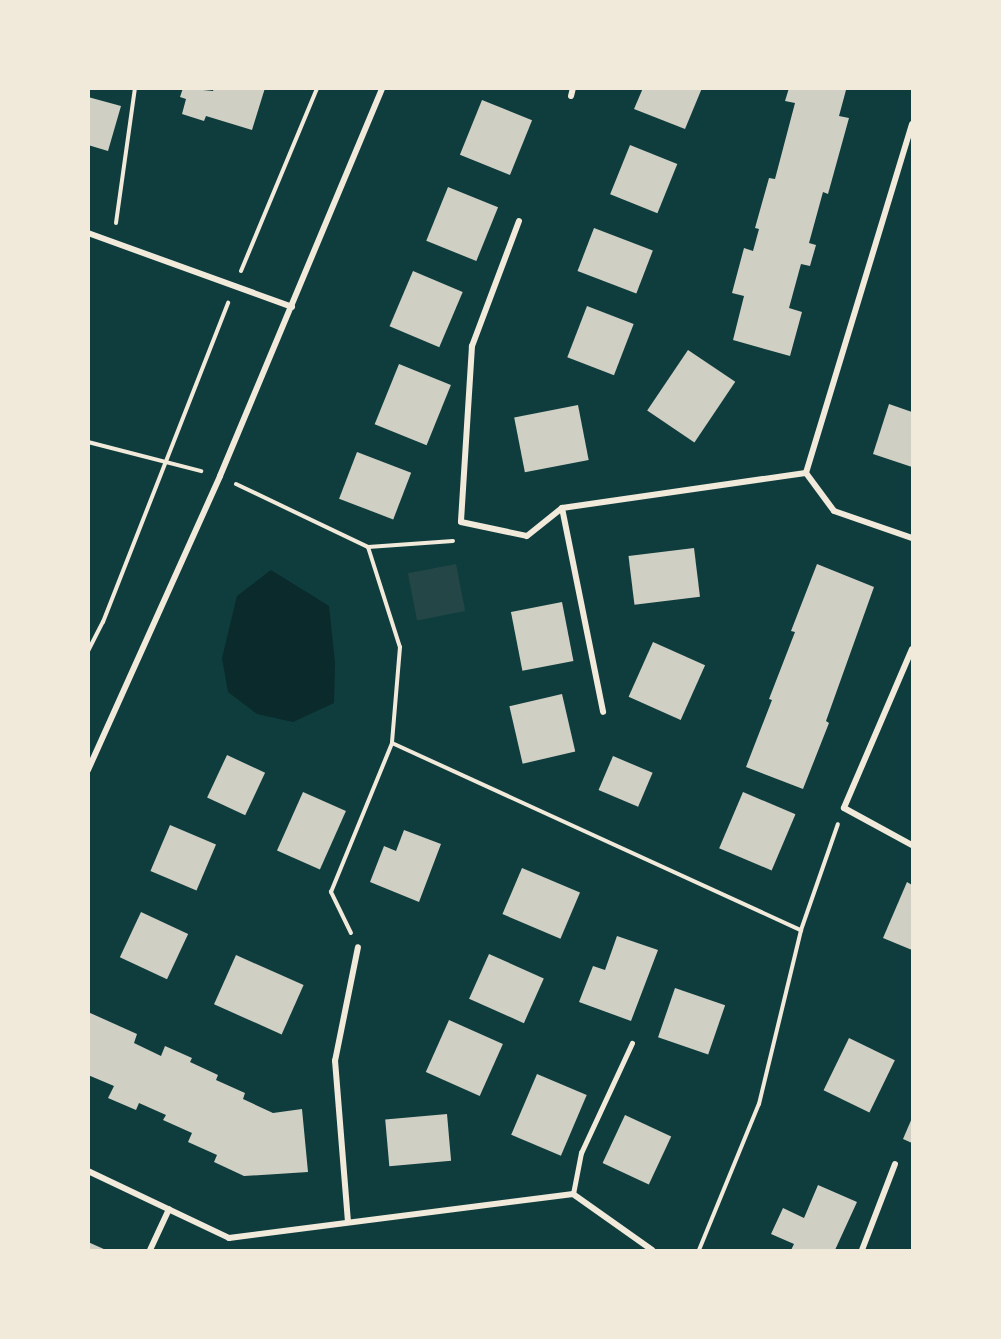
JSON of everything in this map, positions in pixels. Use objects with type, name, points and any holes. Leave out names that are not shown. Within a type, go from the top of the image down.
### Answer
[{"type":"street","points":[[88,770],[220,476],[382,88]]},
{"type":"street","points":[[571,96],[573,88]]},
{"type":"street","points":[[806,473],[912,124]]},
{"type":"street","points":[[519,221],[472,346],[461,522],[527,536],[562,508],[806,473]]},
{"type":"street","points":[[88,233],[292,307]]},
{"type":"street","points":[[806,473],[834,511],[912,538]]},
{"type":"street","points":[[562,508],[603,712]]},
{"type":"street","points":[[912,649],[844,808],[912,845]]},
{"type":"street","points":[[348,1222],[335,1061],[358,947]]},
{"type":"street","points":[[862,1251],[895,1164]]},
{"type":"street","points":[[88,1171],[229,1238],[573,1194],[652,1251]]},
{"type":"street","points":[[150,1251],[169,1209]]},
{"type":"lane","points":[[573,1194],[581,1153],[632,1043]]},
{"type":"path","points":[[113,242],[135,88]]},
{"type":"path","points":[[88,651],[103,622],[235,286],[316,88]]},
{"type":"path","points":[[88,442],[220,476],[368,547],[459,540]]},
{"type":"path","points":[[358,947],[331,892],[392,743],[400,647],[368,547]]},
{"type":"path","points":[[392,743],[801,930]]},
{"type":"path","points":[[699,1251],[759,1104],[801,930],[844,808]]},
{"type":"shaded area","points":[[456,564],[465,611],[417,620],[408,573]]},
{"type":"shaded area","points":[[271,570],[329,606],[335,663],[334,703],[293,722],[257,714],[228,692],[222,658],[237,596]]},
{"type":"building","points":[[183,88],[213,91],[214,88],[265,88],[252,130],[206,116],[204,121],[182,114],[186,99],[180,97]]},
{"type":"building","points":[[643,88],[702,88],[685,129],[634,109]]},
{"type":"building","points":[[789,88],[846,90],[839,116],[849,118],[828,194],[823,192],[809,243],[816,245],[810,266],[801,264],[789,308],[802,312],[790,356],[733,340],[744,296],[732,293],[744,248],[753,251],[759,229],[755,228],[769,178],[775,179],[795,103],[785,101]]},
{"type":"building","points":[[88,97],[121,106],[108,151],[88,145]]},
{"type":"building","points":[[482,100],[532,120],[510,175],[460,155]]},
{"type":"building","points":[[630,145],[677,164],[657,213],[610,194]]},
{"type":"building","points":[[448,187],[498,207],[476,261],[426,241]]},
{"type":"building","points":[[594,228],[653,251],[636,294],[578,271]]},
{"type":"building","points":[[413,271],[463,292],[439,347],[390,326]]},
{"type":"building","points":[[587,306],[634,324],[614,375],[567,357]]},
{"type":"building","points":[[688,350],[735,382],[694,442],[647,411]]},
{"type":"building","points":[[399,364],[451,385],[427,445],[375,424]]},
{"type":"building","points":[[889,404],[912,412],[912,467],[873,454]]},
{"type":"building","points":[[578,405],[589,460],[525,472],[514,417]]},
{"type":"building","points":[[357,452],[411,473],[393,519],[339,499]]},
{"type":"building","points":[[694,548],[700,597],[634,605],[628,556]]},
{"type":"building","points":[[817,564],[874,587],[826,721],[829,723],[803,789],[746,767],[795,632],[791,631]]},
{"type":"building","points":[[562,602],[573,661],[522,671],[511,612]]},
{"type":"building","points":[[653,642],[705,665],[681,720],[629,697]]},
{"type":"building","points":[[562,694],[575,751],[523,764],[509,706]]},
{"type":"building","points":[[227,755],[265,773],[245,815],[207,798]]},
{"type":"building","points":[[613,756],[653,773],[638,807],[599,790]]},
{"type":"building","points":[[303,792],[346,811],[320,870],[277,850]]},
{"type":"building","points":[[743,792],[795,814],[772,870],[719,848]]},
{"type":"building","points":[[170,825],[216,845],[196,891],[150,871]]},
{"type":"building","points":[[404,830],[441,844],[419,902],[370,882],[384,846],[396,851]]},
{"type":"building","points":[[522,868],[580,893],[560,939],[502,914]]},
{"type":"building","points":[[907,882],[912,885],[912,950],[883,938]]},
{"type":"building","points":[[141,912],[188,934],[167,979],[120,957]]},
{"type":"building","points":[[617,936],[658,950],[631,1021],[579,1002],[593,966],[605,970]]},
{"type":"building","points":[[489,954],[544,978],[524,1023],[469,999]]},
{"type":"building","points":[[236,955],[304,985],[282,1034],[214,1004]]},
{"type":"building","points":[[675,988],[725,1005],[708,1054],[658,1037]]},
{"type":"building","points":[[88,1012],[137,1034],[134,1043],[161,1056],[165,1046],[192,1058],[190,1062],[218,1075],[216,1080],[245,1093],[243,1099],[273,1113],[302,1109],[308,1172],[244,1176],[214,1162],[217,1155],[188,1142],[192,1133],[163,1120],[166,1115],[139,1103],[136,1110],[108,1098],[114,1086],[88,1075]]},
{"type":"building","points":[[449,1020],[503,1044],[480,1096],[426,1072]]},
{"type":"building","points":[[849,1038],[895,1060],[869,1112],[824,1090]]},
{"type":"building","points":[[537,1074],[587,1095],[561,1156],[511,1135]]},
{"type":"building","points":[[447,1114],[451,1161],[389,1166],[385,1119]]},
{"type":"building","points":[[625,1115],[671,1137],[649,1185],[603,1163]]},
{"type":"building","points":[[912,1118],[912,1143],[903,1139]]},
{"type":"building","points":[[818,1185],[857,1202],[835,1250],[791,1250],[794,1244],[771,1234],[783,1208],[804,1218]]},
{"type":"building","points":[[88,1242],[106,1250],[88,1250]]}]
